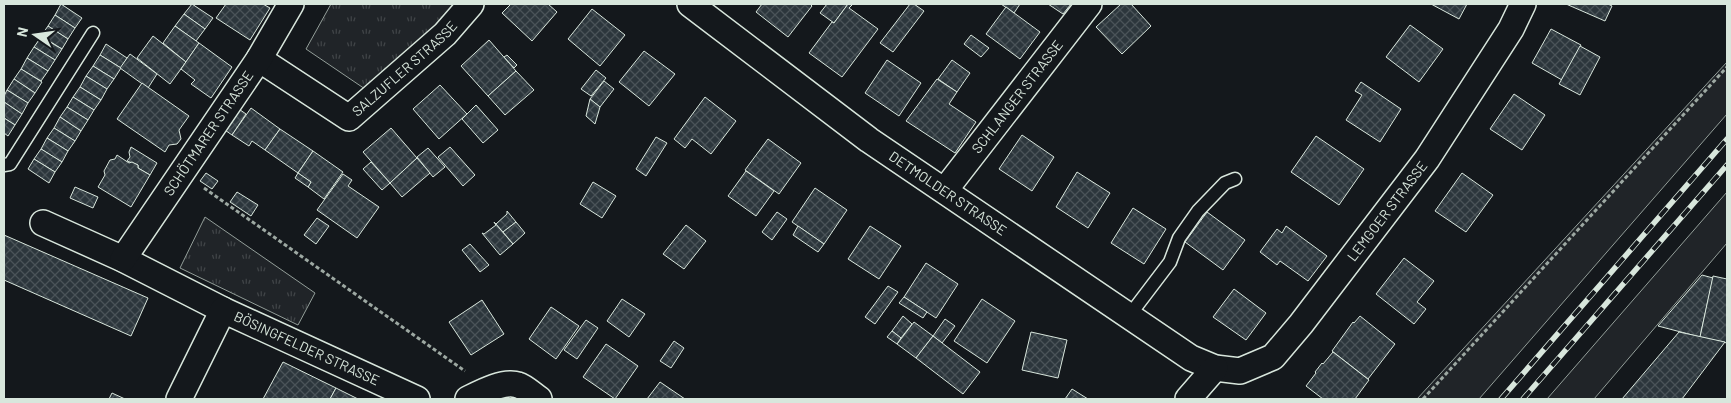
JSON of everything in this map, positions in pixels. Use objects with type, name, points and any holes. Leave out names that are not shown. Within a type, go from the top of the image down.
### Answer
[{"type":"street","name":"SCHÖTMARER STRASSE","points":[[123,259],[259,59],[291,4]]},
{"type":"street","name":"SALZUFLER STRASSE","points":[[259,59],[349,118],[445,34],[471,4]]},
{"type":"street","name":"DETMOLDER STRASSE","points":[[690,4],[869,140],[1191,358],[1215,368]]},
{"type":"street","name":"SCHLANGER STRASSE","points":[[945,190],[1089,4]]},
{"type":"street","name":"LEMGOER STRASSE","points":[[1215,368],[1240,371],[1273,357],[1426,159],[1511,29],[1523,4]]},
{"type":"street","name":"BÖSINGFELDER STRASSE","points":[[43,223],[123,259],[224,310],[417,399]]},
{"type":"street","name":"BÖSINGFELDER STRASSE","points":[[179,399],[224,310]]},
{"type":"street","points":[[1188,399],[1215,368]]},
{"type":"street","points":[[468,399],[490,388],[505,385],[518,385],[539,399]]},
{"type":"lane","points":[[4,165],[10,164],[92,33]]},
{"type":"lane","points":[[1129,316],[1170,262],[1180,238],[1198,211],[1225,183],[1236,179]]},
{"type":"path","points":[[1423,399],[1727,67]]},
{"type":"path","points":[[181,173],[490,388]]},
{"type":"green space","points":[[331,4],[456,4],[432,31],[368,91],[306,49]]},
{"type":"green space","points":[[1727,62],[1727,114],[1479,399],[1417,399]]},
{"type":"green space","points":[[1727,192],[1727,243],[1594,399],[1547,399]]},
{"type":"green space","points":[[205,217],[315,293],[298,325],[180,268]]},
{"type":"building","points":[[61,4],[82,18],[75,28],[55,15]]},
{"type":"building","points":[[192,4],[213,18],[205,29],[184,14]]},
{"type":"building","points":[[226,4],[263,4],[270,8],[250,40],[216,18]]},
{"type":"building","points":[[511,4],[548,4],[557,12],[532,41],[502,13]]},
{"type":"building","points":[[762,4],[810,4],[812,6],[788,37],[756,12]]},
{"type":"building","points":[[827,4],[848,4],[834,23],[820,13]]},
{"type":"building","points":[[848,4],[852,5],[849,8],[878,29],[842,77],[809,53]]},
{"type":"building","points":[[910,4],[914,4],[924,11],[893,52],[880,43]]},
{"type":"building","points":[[1001,4],[1020,4],[1014,13]]},
{"type":"building","points":[[1048,4],[1071,4],[1063,14]]},
{"type":"building","points":[[1121,4],[1131,4],[1151,26],[1122,54],[1096,27]]},
{"type":"building","points":[[1431,4],[1467,4],[1459,19]]},
{"type":"building","points":[[1566,4],[1608,4],[1612,6],[1605,21]]},
{"type":"building","points":[[1006,7],[1040,32],[1020,59],[986,34]]},
{"type":"building","points":[[592,9],[625,35],[600,66],[568,39]]},
{"type":"building","points":[[184,14],[205,29],[196,41],[175,26]]},
{"type":"building","points":[[55,15],[75,28],[68,39],[48,26]]},
{"type":"building","points":[[1410,25],[1443,49],[1419,82],[1386,57]]},
{"type":"building","points":[[48,26],[68,39],[62,49],[41,36]]},
{"type":"building","points":[[175,26],[199,43],[186,62],[163,43]]},
{"type":"building","points":[[1551,29],[1581,45],[1562,80],[1532,63]]},
{"type":"building","points":[[971,35],[989,48],[981,57],[964,44]]},
{"type":"building","points":[[153,36],[186,62],[170,84],[137,58]]},
{"type":"building","points":[[41,37],[62,49],[55,60],[34,47]]},
{"type":"building","points":[[489,40],[516,71],[488,96],[461,66]]},
{"type":"building","points":[[199,43],[232,67],[211,98],[191,84],[195,80],[181,69]]},
{"type":"building","points":[[106,44],[127,58],[121,68],[100,55]]},
{"type":"building","points":[[1580,46],[1600,57],[1580,95],[1559,84]]},
{"type":"building","points":[[34,47],[55,60],[48,71],[27,58]]},
{"type":"building","points":[[644,51],[675,74],[649,106],[619,82]]},
{"type":"building","points":[[130,54],[157,74],[148,88],[120,68]]},
{"type":"building","points":[[100,55],[121,68],[114,79],[93,66]]},
{"type":"building","points":[[507,55],[517,65],[514,68],[504,57]]},
{"type":"building","points":[[27,58],[48,71],[41,81],[21,69]]},
{"type":"building","points":[[887,60],[921,83],[899,116],[865,93]]},
{"type":"building","points":[[952,60],[970,73],[957,92],[938,79]]},
{"type":"building","points":[[93,66],[114,79],[107,89],[86,76]]},
{"type":"building","points":[[21,69],[42,82],[35,93],[14,79]]},
{"type":"building","points":[[596,70],[606,78],[591,96],[581,89]]},
{"type":"building","points":[[516,71],[534,90],[505,115],[488,96]]},
{"type":"building","points":[[86,76],[107,89],[101,100],[80,87]]},
{"type":"building","points":[[14,79],[35,93],[28,103],[7,90]]},
{"type":"building","points":[[937,79],[957,92],[949,104],[976,122],[955,153],[906,121]]},
{"type":"building","points":[[604,81],[614,89],[600,107],[590,99]]},
{"type":"building","points":[[1361,82],[1401,109],[1380,142],[1346,120],[1362,95],[1355,91]]},
{"type":"building","points":[[142,83],[189,116],[179,130],[181,139],[177,144],[169,145],[165,152],[117,119]]},
{"type":"building","points":[[440,85],[467,114],[439,139],[413,109]]},
{"type":"building","points":[[80,87],[101,100],[94,110],[73,97]]},
{"type":"building","points":[[7,90],[28,103],[22,114],[4,102]]},
{"type":"building","points":[[1514,94],[1545,115],[1522,150],[1490,129]]},
{"type":"building","points":[[73,97],[94,110],[88,120],[67,107]]},
{"type":"building","points":[[705,97],[736,121],[711,154],[692,139],[685,148],[674,139]]},
{"type":"building","points":[[590,99],[600,107],[595,124],[586,116]]},
{"type":"building","points":[[4,102],[22,114],[15,125],[4,118]]},
{"type":"building","points":[[476,105],[498,130],[483,143],[462,119]]},
{"type":"building","points":[[67,107],[88,120],[81,131],[60,117]]},
{"type":"building","points":[[236,107],[246,114],[232,135],[222,128]]},
{"type":"building","points":[[251,108],[280,129],[265,150],[252,141],[249,146],[232,135]]},
{"type":"building","points":[[60,117],[81,131],[75,141],[54,128]]},
{"type":"building","points":[[4,118],[15,125],[8,136],[4,133]]},
{"type":"building","points":[[54,128],[75,141],[68,151],[47,138]]},
{"type":"building","points":[[391,128],[417,158],[390,183],[363,152]]},
{"type":"building","points":[[280,129],[313,151],[298,173],[265,150]]},
{"type":"building","points":[[1022,135],[1054,157],[1032,191],[999,169]]},
{"type":"building","points":[[1316,136],[1364,169],[1339,205],[1291,172]]},
{"type":"building","points":[[656,137],[667,143],[646,176],[636,169]]},
{"type":"building","points":[[47,138],[68,151],[62,162],[41,149]]},
{"type":"building","points":[[768,139],[801,163],[779,194],[745,170]]},
{"type":"building","points":[[131,147],[157,163],[150,175],[138,168],[138,165],[127,161],[130,157]]},
{"type":"building","points":[[450,147],[475,175],[463,186],[438,157]]},
{"type":"building","points":[[428,148],[445,167],[433,177],[417,157]]},
{"type":"building","points":[[41,149],[62,162],[55,172],[34,159]]},
{"type":"building","points":[[313,151],[343,172],[324,199],[308,187],[311,182],[298,173]]},
{"type":"building","points":[[117,155],[129,163],[132,162],[138,165],[138,168],[150,175],[131,207],[98,187],[105,175],[104,171],[110,160],[115,159]]},
{"type":"building","points":[[417,158],[430,173],[402,197],[390,183]]},
{"type":"building","points":[[34,159],[55,172],[49,183],[28,169]]},
{"type":"building","points":[[371,162],[390,183],[382,190],[363,169]]},
{"type":"building","points":[[746,171],[774,191],[756,216],[728,196]]},
{"type":"building","points":[[1077,172],[1110,193],[1088,228],[1056,207]]},
{"type":"building","points":[[206,173],[218,181],[212,189],[200,181]]},
{"type":"building","points":[[298,173],[311,182],[308,187],[295,178]]},
{"type":"building","points":[[1462,173],[1493,195],[1466,232],[1435,211]]},
{"type":"building","points":[[343,174],[352,180],[348,186],[379,207],[357,238],[317,210]]},
{"type":"building","points":[[593,182],[616,196],[602,218],[580,204]]},
{"type":"building","points":[[75,187],[98,197],[93,208],[70,198]]},
{"type":"building","points":[[815,188],[847,210],[824,244],[792,222]]},
{"type":"building","points":[[237,192],[258,205],[251,216],[230,202]]},
{"type":"building","points":[[1133,208],[1166,229],[1144,264],[1111,243]]},
{"type":"building","points":[[507,211],[516,222],[503,232],[494,222],[496,224],[507,214]]},
{"type":"building","points":[[777,212],[787,219],[772,240],[762,232]]},
{"type":"building","points":[[1207,212],[1245,240],[1223,270],[1185,242]]},
{"type":"building","points":[[317,218],[329,226],[316,244],[304,235]]},
{"type":"building","points":[[494,222],[513,244],[500,255],[482,233],[484,234],[496,225]]},
{"type":"building","points":[[516,222],[525,233],[513,244],[503,232]]},
{"type":"building","points":[[686,225],[706,241],[684,269],[663,254]]},
{"type":"building","points":[[798,226],[824,244],[818,252],[793,235]]},
{"type":"building","points":[[870,226],[901,246],[879,279],[848,259]]},
{"type":"building","points":[[1286,226],[1327,256],[1308,281],[1280,261],[1277,265],[1260,252],[1277,229],[1282,233]]},
{"type":"building","points":[[4,235],[148,298],[131,336],[4,280]]},
{"type":"building","points":[[470,244],[489,265],[480,272],[462,250]]},
{"type":"building","points":[[1404,258],[1434,281],[1417,302],[1426,309],[1414,324],[1376,294]]},
{"type":"building","points":[[926,263],[958,284],[936,318],[904,297]]},
{"type":"building","points":[[1702,275],[1713,278],[1700,337],[1658,326]]},
{"type":"building","points":[[1713,276],[1727,279],[1727,343],[1700,337]]},
{"type":"building","points":[[888,286],[898,292],[875,324],[865,317]]},
{"type":"building","points":[[1234,289],[1266,313],[1246,340],[1213,317]]},
{"type":"building","points":[[904,297],[927,312],[923,318],[899,303]]},
{"type":"building","points":[[622,299],[645,314],[629,337],[607,321]]},
{"type":"building","points":[[982,299],[1015,321],[987,363],[954,341]]},
{"type":"building","points":[[482,300],[504,334],[471,355],[449,322]]},
{"type":"building","points":[[551,307],[579,326],[556,359],[529,339]]},
{"type":"building","points":[[903,316],[912,324],[901,338],[892,331]]},
{"type":"building","points":[[1360,316],[1395,344],[1368,379],[1332,351],[1353,322]]},
{"type":"building","points":[[945,319],[955,326],[942,343],[933,336]]},
{"type":"building","points":[[586,320],[598,328],[577,359],[564,350]]},
{"type":"building","points":[[914,322],[933,336],[916,358],[897,344]]},
{"type":"building","points":[[892,331],[901,338],[897,344],[887,337]]},
{"type":"building","points":[[1031,332],[1067,340],[1058,378],[1022,370]]},
{"type":"building","points":[[1679,332],[1725,342],[1682,399],[1622,399]]},
{"type":"building","points":[[933,336],[980,372],[963,394],[916,358]]},
{"type":"building","points":[[674,341],[684,348],[671,368],[660,361]]},
{"type":"building","points":[[606,344],[638,366],[615,399],[583,377]]},
{"type":"building","points":[[1333,352],[1369,380],[1355,399],[1323,399],[1306,386],[1322,363]]},
{"type":"building","points":[[283,362],[336,388],[330,399],[263,399]]},
{"type":"building","points":[[660,382],[685,399],[647,399]]},
{"type":"building","points":[[336,388],[358,399],[330,399]]},
{"type":"building","points":[[1072,389],[1088,399],[1065,399]]},
{"type":"building","points":[[112,393],[125,399],[109,399]]},
{"type":"railway","points":[[1501,399],[1727,139]]},
{"type":"railway","points":[[1523,399],[1727,165]]}]
